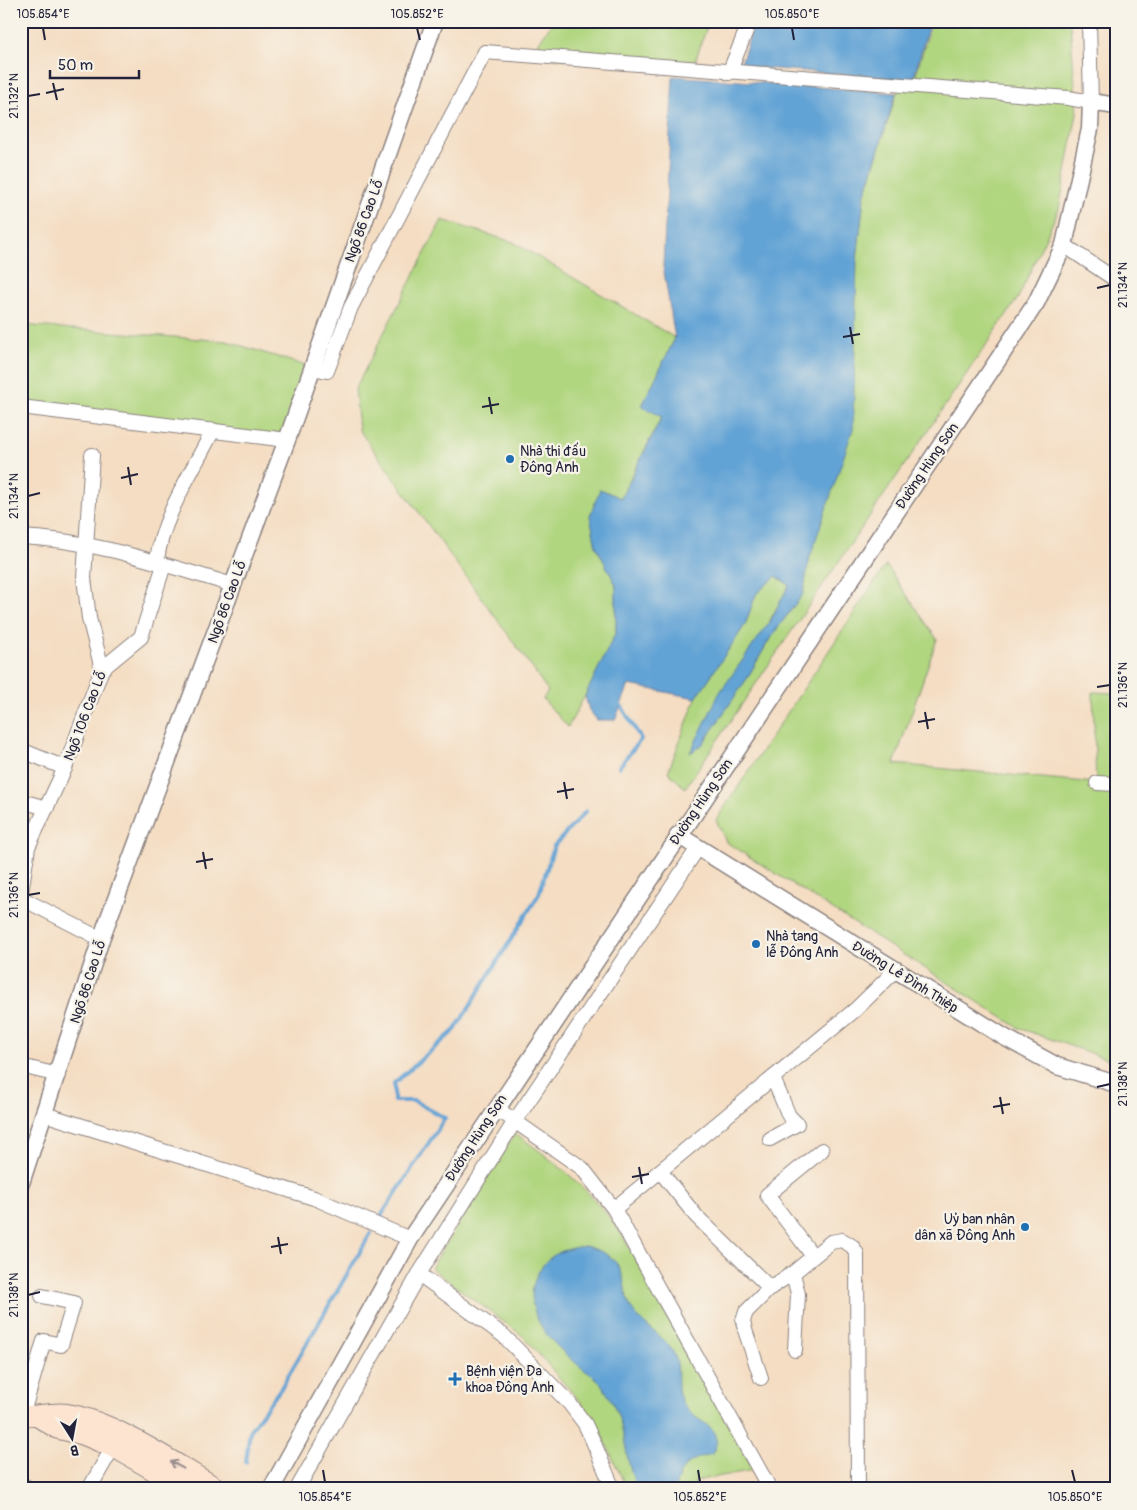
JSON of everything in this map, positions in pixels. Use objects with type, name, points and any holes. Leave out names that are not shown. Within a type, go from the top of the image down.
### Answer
[{"type":"main road","points":[[27,1416],[60,1413],[87,1419],[139,1443],[219,1489]]},
{"type":"main road","points":[[27,1416],[57,1429],[83,1435],[113,1447],[185,1489]]},
{"type":"street","name":"Ngõ 86 Cao Lỗ","points":[[21,1182],[58,1075],[101,939],[287,440],[435,21]]},
{"type":"street","points":[[729,73],[750,21]]},
{"type":"street","points":[[1089,21],[1091,102]]},
{"type":"street","points":[[312,368],[327,371],[351,307],[485,52],[729,73],[922,85],[1068,98],[1116,106]]},
{"type":"street","name":"Đường Hùng Sơn","points":[[271,1489],[410,1238],[1025,318],[1064,245],[1090,129],[1091,102]]},
{"type":"street","points":[[1064,245],[1116,280]]},
{"type":"street","points":[[21,407],[287,440]]},
{"type":"street","name":"Ngõ 106 Cao Lỗ","points":[[21,892],[28,847],[65,768],[102,669],[142,637],[160,563],[158,548],[175,505],[213,430]]},
{"type":"street","points":[[92,455],[84,578],[89,618],[102,669]]},
{"type":"street","points":[[21,537],[87,544],[234,585]]},
{"type":"street","points":[[21,750],[65,768]]},
{"type":"street","points":[[1097,783],[1116,784]]},
{"type":"street","points":[[21,801],[47,808]]},
{"type":"street","name":"Đường Lê Đình Thiệp","points":[[678,835],[895,971],[1057,1066],[1116,1084]]},
{"type":"street","points":[[297,1489],[419,1274],[515,1121],[698,848]]},
{"type":"street","points":[[21,898],[101,939]]},
{"type":"street","points":[[614,1209],[855,1010],[895,971]]},
{"type":"street","points":[[21,1066],[58,1075]]},
{"type":"street","points":[[770,1138],[797,1124],[789,1116],[773,1078]]},
{"type":"street","points":[[496,1108],[582,1168],[614,1209],[770,1489]]},
{"type":"street","points":[[44,1114],[314,1198],[410,1238]]},
{"type":"street","points":[[812,1256],[767,1195],[822,1150]]},
{"type":"street","points":[[660,1171],[696,1216],[770,1288]]},
{"type":"street","points":[[761,1378],[743,1321],[746,1312],[770,1288],[793,1273],[831,1242],[842,1240],[852,1246],[858,1254],[858,1489]]},
{"type":"street","points":[[793,1273],[798,1294],[795,1350]]},
{"type":"street","points":[[419,1274],[504,1336],[570,1404],[585,1424],[594,1441],[613,1489]]},
{"type":"street","points":[[27,1416],[44,1341],[61,1345],[74,1303],[42,1296]]},
{"type":"street","points":[[89,1489],[113,1447]]},
{"type":"street","points":[[21,1484],[30,1489]]},
{"type":"green space","points":[[553,21],[709,21],[692,70],[530,56]]},
{"type":"green space","points":[[932,21],[1070,21],[1077,113],[1059,209],[1018,298],[685,788],[668,772],[696,698],[745,625],[756,594],[776,576],[789,585],[702,745],[746,680],[771,637],[803,594],[857,259],[864,197],[900,83],[913,84]]},
{"type":"green space","name":"Nhà thi đấu Đông Anh","points":[[442,220],[513,242],[675,338],[642,406],[662,416],[596,546],[616,585],[616,632],[595,677],[568,727],[543,699],[548,691],[531,666],[359,430],[355,389]]},
{"type":"green space","points":[[21,325],[226,341],[313,368],[287,440],[21,406]]},
{"type":"green space","points":[[886,565],[937,639],[894,764],[1096,783],[1093,692],[1116,693],[1116,1062],[1019,1028],[726,842],[716,820]]},
{"type":"green space","points":[[515,1133],[573,1179],[599,1204],[611,1219],[622,1235],[754,1470],[695,1481],[696,1489],[627,1489],[594,1418],[523,1336],[431,1268]]},
{"type":"water","points":[[755,21],[930,21],[913,80],[740,66]]},
{"type":"water","points":[[673,76],[896,93],[864,197],[857,259],[853,429],[809,560],[803,594],[771,637],[746,680],[702,745],[690,753],[720,692],[771,620],[789,585],[776,576],[756,594],[745,625],[696,698],[629,685],[615,720],[597,720],[589,710],[585,696],[616,632],[616,585],[596,546],[590,516],[600,489],[621,498],[662,417],[642,406],[675,338],[663,266]]},
{"type":"water","points":[[585,1246],[603,1252],[617,1264],[633,1311],[673,1351],[677,1364],[678,1390],[681,1400],[693,1415],[713,1430],[716,1436],[716,1444],[712,1454],[697,1458],[687,1464],[680,1474],[675,1489],[638,1489],[630,1467],[620,1421],[610,1398],[597,1379],[571,1359],[550,1338],[535,1315],[532,1301],[533,1288],[542,1266],[558,1253]]},
{"type":"waterway","points":[[619,767],[641,739],[622,707]]},
{"type":"waterway","points":[[381,1216],[445,1118],[414,1101],[394,1101],[394,1083],[455,1030],[539,894],[554,846],[586,811]]},
{"type":"waterway","points":[[246,1462],[250,1430],[281,1388],[371,1233]]},
{"type":"place","name":"Nhà thi đấu Đông Anh","points":[[510,459]]},
{"type":"place","name":"Nhà tang lễ Đông Anh","points":[[756,944]]},
{"type":"place","name":"Uỷ ban nhân dân xã Đông Anh","points":[[1025,1227]]},
{"type":"place","name":"Bệnh viện Đa khoa Đông Anh","points":[[455,1379]]}]
